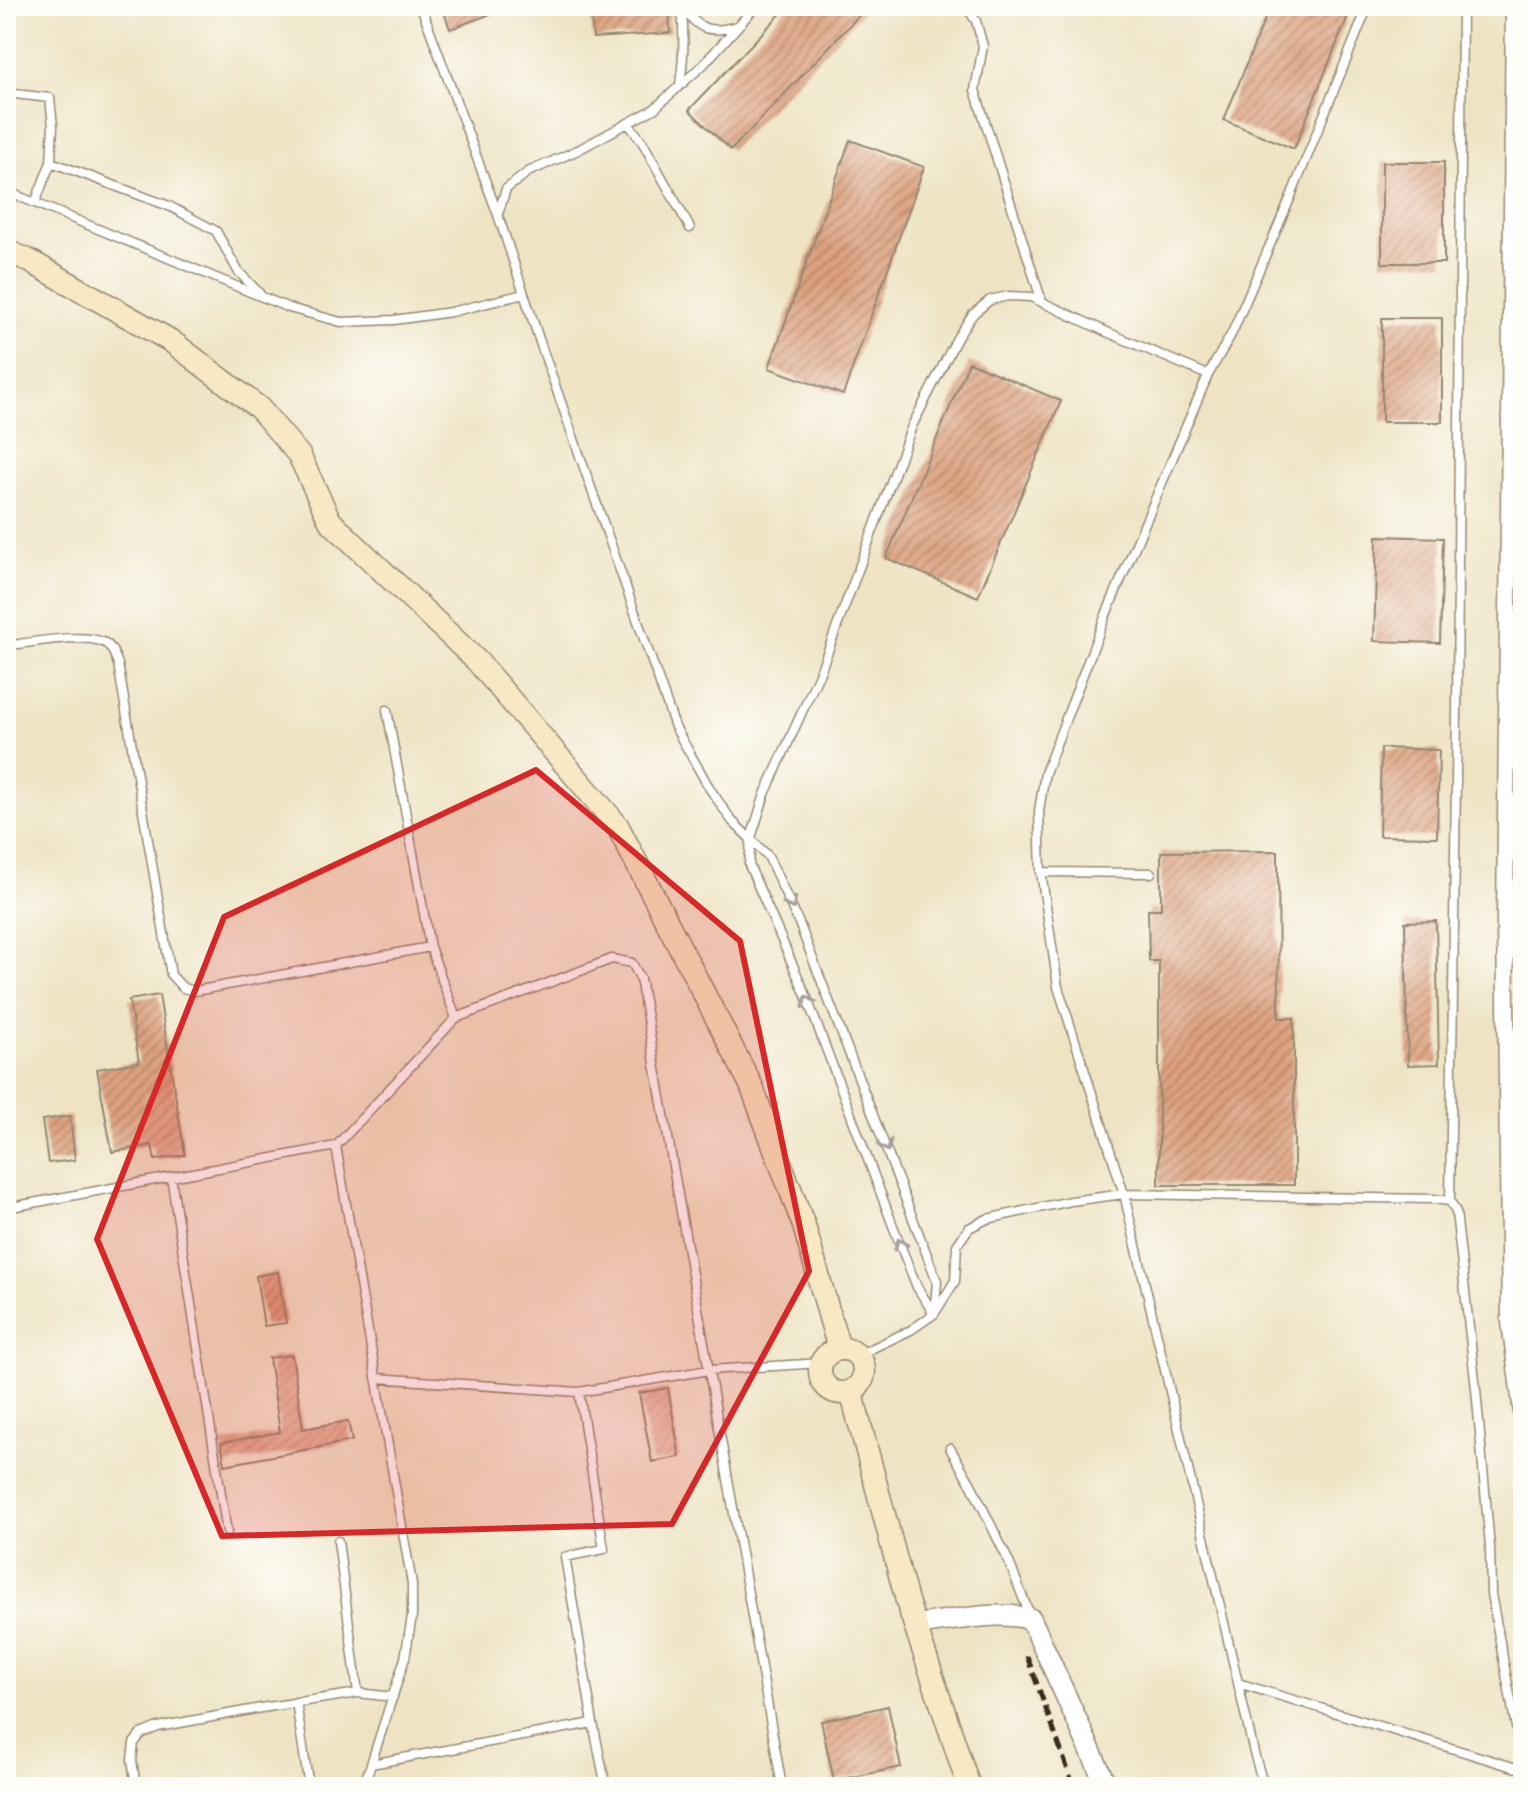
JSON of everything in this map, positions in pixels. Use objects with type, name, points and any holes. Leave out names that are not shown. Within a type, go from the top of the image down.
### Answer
[{"type":"main road","points":[[6,251],[28,260],[171,341],[259,408],[299,455],[330,521],[477,661],[617,825],[751,1085],[804,1226],[840,1356],[864,1367],[864,1375],[857,1388],[843,1393],[829,1389],[821,1377],[840,1356]]},
{"type":"main road","points":[[851,1391],[915,1625],[969,1787]]},
{"type":"street","points":[[1514,6],[1505,921],[1510,1322],[1523,1421]]},
{"type":"street","points":[[915,1625],[1024,1613],[1107,1787]]},
{"type":"lane","points":[[421,6],[498,215],[675,727],[732,821],[768,856],[799,923],[937,1281],[934,1314]]},
{"type":"lane","points":[[681,6],[693,21],[705,29],[720,31],[738,26]]},
{"type":"lane","points":[[680,85],[685,33],[681,6]]},
{"type":"lane","points":[[498,215],[506,189],[528,172],[578,150],[654,109],[711,57],[756,6]]},
{"type":"lane","points":[[966,6],[976,21],[983,46],[975,90],[1042,302]]},
{"type":"lane","points":[[1264,1787],[1124,1194],[1058,987],[1041,872],[1039,811],[1045,773],[1105,617],[1208,375],[1232,333],[1292,194],[1368,6]]},
{"type":"lane","points":[[1238,1683],[1523,1768],[1491,1594],[1490,1547],[1476,1389],[1456,1212],[1450,1201],[1462,6]]},
{"type":"lane","points":[[6,93],[50,98],[53,126],[51,162],[35,203]]},
{"type":"lane","points":[[628,123],[643,143],[690,228]]},
{"type":"lane","points":[[51,162],[169,206],[216,231],[238,271],[263,297]]},
{"type":"lane","points":[[6,191],[289,308],[341,322],[394,320],[451,312],[524,294]]},
{"type":"lane","points":[[934,1314],[917,1287],[805,993],[749,865],[751,838],[765,794],[820,672],[912,426],[957,338],[973,314],[990,300],[1008,296],[1031,297],[1208,375]]},
{"type":"lane","points":[[6,646],[77,638],[96,640],[109,646],[118,664],[171,975],[183,988],[195,991],[430,947]]},
{"type":"lane","points":[[387,710],[430,947],[456,1018]]},
{"type":"lane","points":[[1041,872],[1151,873]]},
{"type":"lane","points":[[6,1208],[336,1146],[456,1018],[612,959],[632,963],[640,978],[782,1787]]},
{"type":"lane","points":[[336,1146],[412,1584],[412,1616],[405,1658],[363,1787]]},
{"type":"lane","points":[[171,1177],[227,1532]]},
{"type":"lane","points":[[376,1378],[579,1392],[709,1370],[840,1356],[911,1330],[934,1314],[955,1281],[957,1245],[969,1228],[987,1219],[1071,1201],[1124,1194],[1450,1201]]},
{"type":"lane","points":[[579,1392],[604,1549],[565,1557],[606,1787]]},
{"type":"lane","points":[[950,1448],[1009,1562],[1024,1613]]},
{"type":"lane","points":[[338,1541],[358,1693]]},
{"type":"lane","points":[[136,1787],[132,1760],[134,1743],[141,1734],[158,1727],[358,1693],[393,1697]]},
{"type":"lane","points":[[296,1702],[309,1787]]},
{"type":"lane","points":[[371,1764],[593,1723]]},
{"type":"highlighted area","points":[[536,770],[740,941],[809,1271],[672,1524],[222,1536],[97,1239],[224,917]]},
{"type":"building","points":[[442,6],[507,6],[507,8],[450,29]]},
{"type":"building","points":[[590,6],[669,6],[670,33],[593,38]]},
{"type":"building","points":[[788,6],[868,6],[731,150],[689,110]]},
{"type":"building","points":[[1270,6],[1352,6],[1294,149],[1224,120]]},
{"type":"building","points":[[850,140],[924,167],[843,395],[769,368]]},
{"type":"building","points":[[1382,162],[1444,162],[1444,263],[1382,263]]},
{"type":"building","points":[[1382,318],[1442,318],[1442,422],[1382,422]]},
{"type":"building","points":[[969,362],[1061,401],[978,597],[886,558]]},
{"type":"building","points":[[1377,536],[1443,538],[1440,643],[1374,641]]},
{"type":"building","points":[[1381,748],[1439,750],[1437,837],[1379,836]]},
{"type":"building","points":[[1278,851],[1279,1018],[1294,1018],[1294,1185],[1159,1185],[1159,961],[1149,961],[1148,909],[1161,909],[1161,852]]},
{"type":"building","points":[[1436,921],[1439,1064],[1408,1065],[1405,922]]},
{"type":"building","points":[[159,995],[185,1155],[155,1160],[152,1145],[112,1152],[97,1069],[139,1062],[129,1000]]},
{"type":"building","points":[[70,1116],[75,1160],[48,1163],[42,1120]]},
{"type":"building","points":[[278,1272],[286,1323],[264,1326],[256,1276]]},
{"type":"building","points":[[292,1355],[303,1429],[348,1421],[352,1441],[225,1465],[221,1443],[280,1432],[269,1358]]},
{"type":"building","points":[[668,1388],[680,1457],[652,1462],[639,1393]]},
{"type":"building","points":[[888,1706],[901,1767],[834,1781],[821,1721]]},
{"type":"railway","points":[[1027,1656],[1074,1787]]}]
